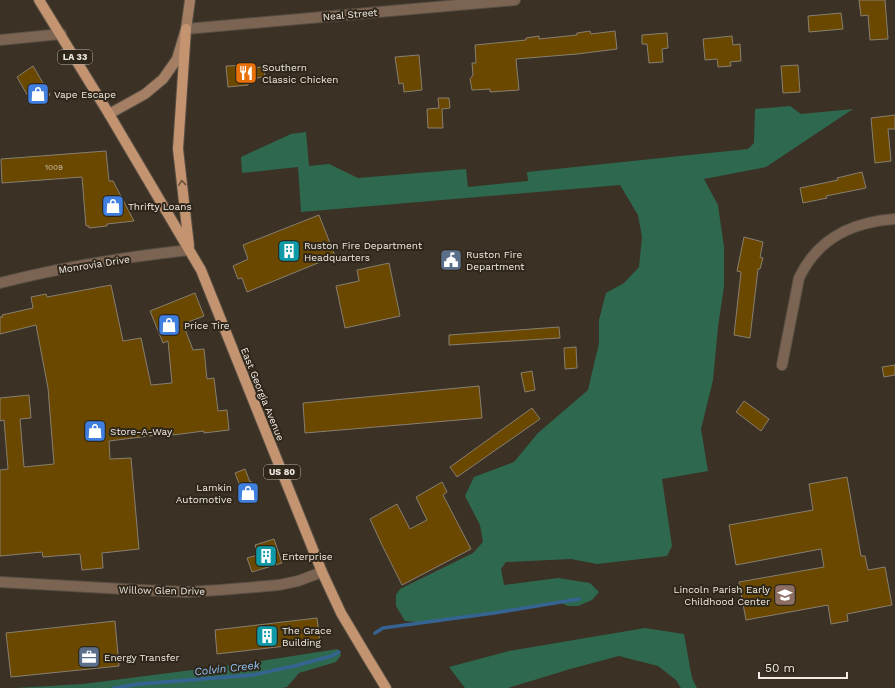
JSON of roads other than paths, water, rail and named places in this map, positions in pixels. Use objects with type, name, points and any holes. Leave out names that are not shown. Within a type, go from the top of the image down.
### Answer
[{"type":"main road","name":"LA 33","points":[[39,0],[109,114]]},
{"type":"main road","points":[[189,250],[178,149],[186,28],[190,0]]},
{"type":"main road","points":[[109,114],[145,94],[163,79],[178,59],[186,28]]},
{"type":"main road","name":"East Georgia Avenue","points":[[109,114],[201,270],[322,572],[341,613],[386,688]]},
{"type":"street","name":"Neal Street","points":[[186,28],[515,0]]},
{"type":"street","points":[[0,40],[61,34]]},
{"type":"street","points":[[782,365],[799,278],[812,257],[827,241],[840,233],[868,222],[895,218]]},
{"type":"street","name":"Monrovia Drive","points":[[0,283],[44,272],[161,253],[189,250]]},
{"type":"street","name":"Willow Glen Drive","points":[[0,582],[169,591],[200,591],[279,585],[298,581],[322,572]]},
{"type":"waterway","name":"Colvin Creek","points":[[375,633],[383,628],[494,613],[579,599]]},
{"type":"waterway","name":"Colvin Creek","points":[[114,688],[139,684],[253,675],[332,656],[339,652]]},
{"type":"place","name":"Southern Classic Chicken","points":[[246,73]]},
{"type":"place","name":"Vape Escape","points":[[38,94]]},
{"type":"place","name":"Thrifty Loans","points":[[113,206]]},
{"type":"place","name":"Ruston Fire Department Headquarters","points":[[289,251]]},
{"type":"place","name":"Ruston Fire Department","points":[[451,260]]},
{"type":"place","name":"Price Tire","points":[[169,325]]},
{"type":"place","name":"Store-A-Way","points":[[95,431]]},
{"type":"place","name":"Lamkin Automotive","points":[[248,493]]},
{"type":"place","name":"Enterprise","points":[[266,556]]},
{"type":"place","name":"Lincoln Parish Early Childhood Center","points":[[785,595]]},
{"type":"place","name":"The Grace Building","points":[[267,636]]},
{"type":"place","name":"Energy Transfer","points":[[89,657]]}]
